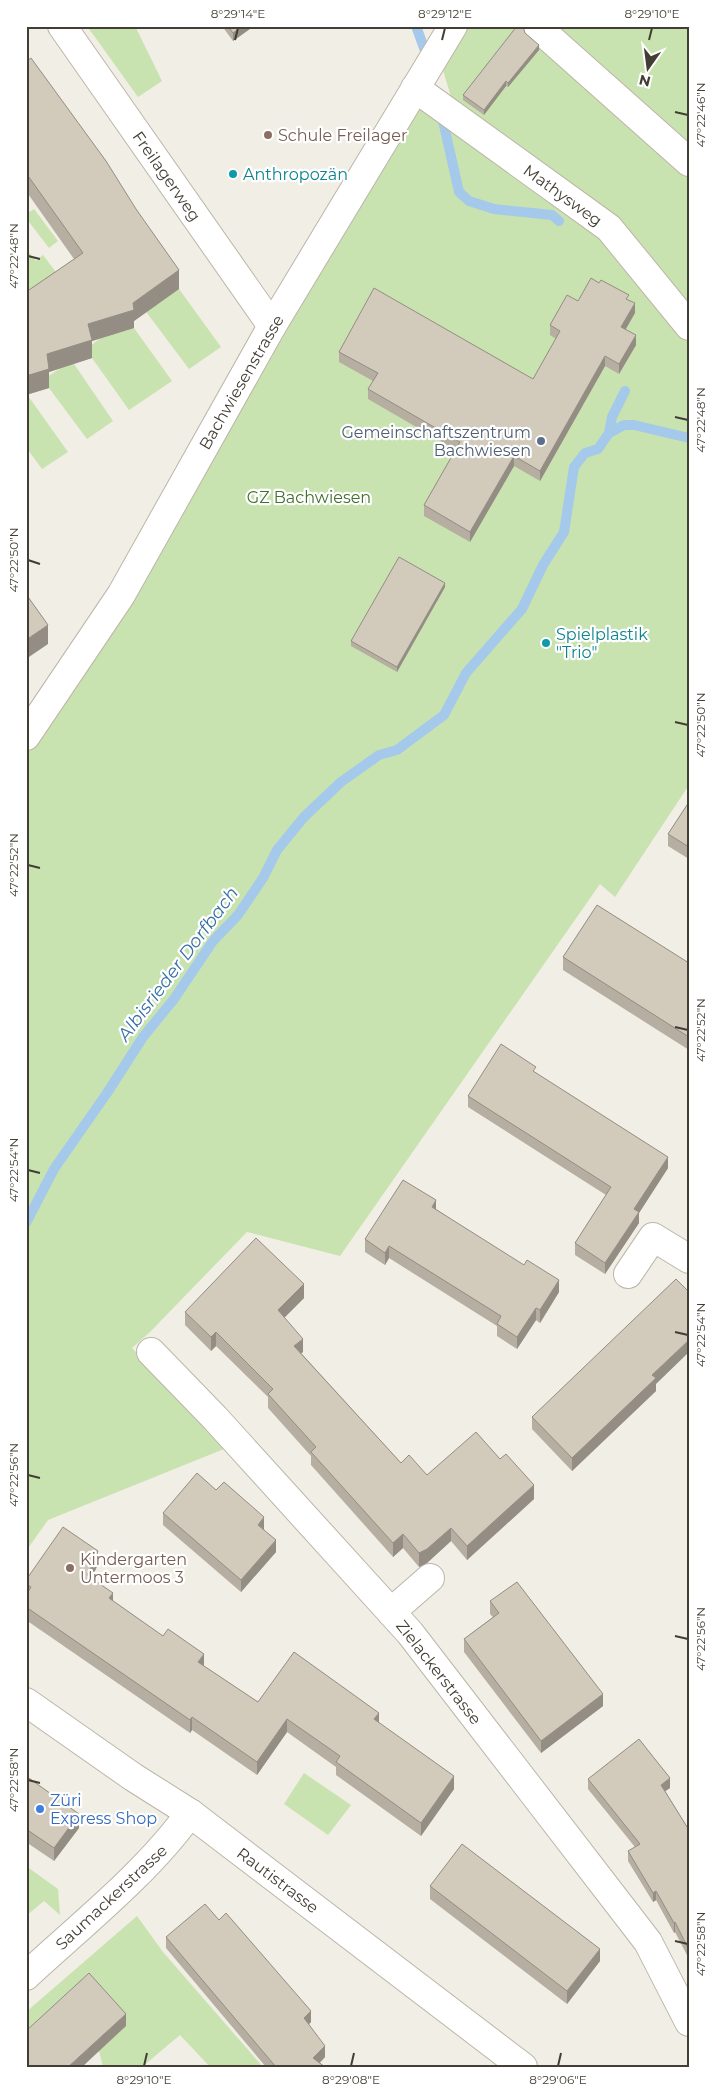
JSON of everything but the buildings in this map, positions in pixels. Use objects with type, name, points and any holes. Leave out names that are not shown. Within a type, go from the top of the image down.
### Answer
[{"type":"street","name":"Freilagerweg","points":[[62,26],[272,326]]},
{"type":"street","name":"Bachwiesenstrasse","points":[[26,736],[121,596],[272,326],[453,26]]},
{"type":"street","points":[[536,26],[689,162]]},
{"type":"street","name":"Mathysweg","points":[[415,88],[609,228],[689,326]]},
{"type":"street","points":[[628,1274],[652,1237],[689,1259]]},
{"type":"street","name":"Zielackerstrasse","points":[[151,1352],[221,1424],[416,1640],[648,1942],[689,2022]]},
{"type":"street","points":[[391,1612],[430,1578]]},
{"type":"street","name":"Rautistrasse","points":[[26,1702],[133,1777],[190,1813],[523,2067]]},
{"type":"street","name":"Saumackerstrasse","points":[[26,1976],[150,1862],[171,1840],[190,1813]]},
{"type":"green space","points":[[87,26],[135,26],[162,81],[138,97]]},
{"type":"green space","points":[[469,26],[689,26],[689,310],[451,97],[443,70]]},
{"type":"green space","name":"GZ Bachwiesen","points":[[421,108],[597,233],[633,272],[689,344],[689,785],[615,897],[600,884],[340,1256],[247,1232],[150,1332],[132,1348],[229,1447],[48,1520],[26,1551],[26,754],[117,620],[179,522],[173,516],[259,358],[268,363],[408,117]]},
{"type":"green space","points":[[34,209],[58,241],[49,248],[26,218],[26,214]]},
{"type":"green space","points":[[27,250],[36,261],[43,255],[59,276],[26,301]]},
{"type":"green space","points":[[179,289],[221,347],[189,369],[144,309],[158,304]]},
{"type":"green space","points":[[134,328],[172,381],[129,410],[92,358],[89,347],[111,330]]},
{"type":"green space","points":[[72,361],[113,421],[87,439],[49,388],[47,377]]},
{"type":"green space","points":[[26,393],[68,452],[42,469],[26,447]]},
{"type":"green space","points":[[304,1773],[351,1805],[328,1835],[284,1804]]},
{"type":"green space","points":[[26,1866],[58,1889],[60,1915],[44,1901],[26,1916]]},
{"type":"green space","points":[[137,1916],[163,1952],[263,2067],[210,2067],[180,2035],[142,2067],[103,2067],[99,2051],[26,2043],[26,2012]]},
{"type":"waterway","name":"Albisrieder Dorfbach","points":[[416,26],[424,48]]},
{"type":"waterway","name":"Albisrieder Dorfbach","points":[[443,121],[459,192],[469,201],[494,209],[552,215],[559,221]]},
{"type":"waterway","name":"Albisrieder Dorfbach","points":[[26,1223],[54,1169],[143,1037],[174,999],[213,941],[238,915],[263,878],[277,850],[304,817],[341,782],[379,755],[397,750],[444,715],[466,673],[522,609],[543,565],[564,532],[574,467],[585,453],[598,449],[609,433],[612,417],[625,391]]},
{"type":"waterway","points":[[609,433],[624,425],[634,425],[689,438]]},
{"type":"place","name":"Schule Freilager","points":[[268,135]]},
{"type":"place","name":"Anthropozän","points":[[233,174]]},
{"type":"place","name":"Gemeinschaftszentrum Bachwiesen","points":[[541,441]]},
{"type":"place","name":"Spielplastik \"Trio\"","points":[[546,643]]},
{"type":"place","name":"Kindergarten Untermoos 3","points":[[70,1568]]},
{"type":"place","name":"Züri Express Shop","points":[[40,1809]]}]
